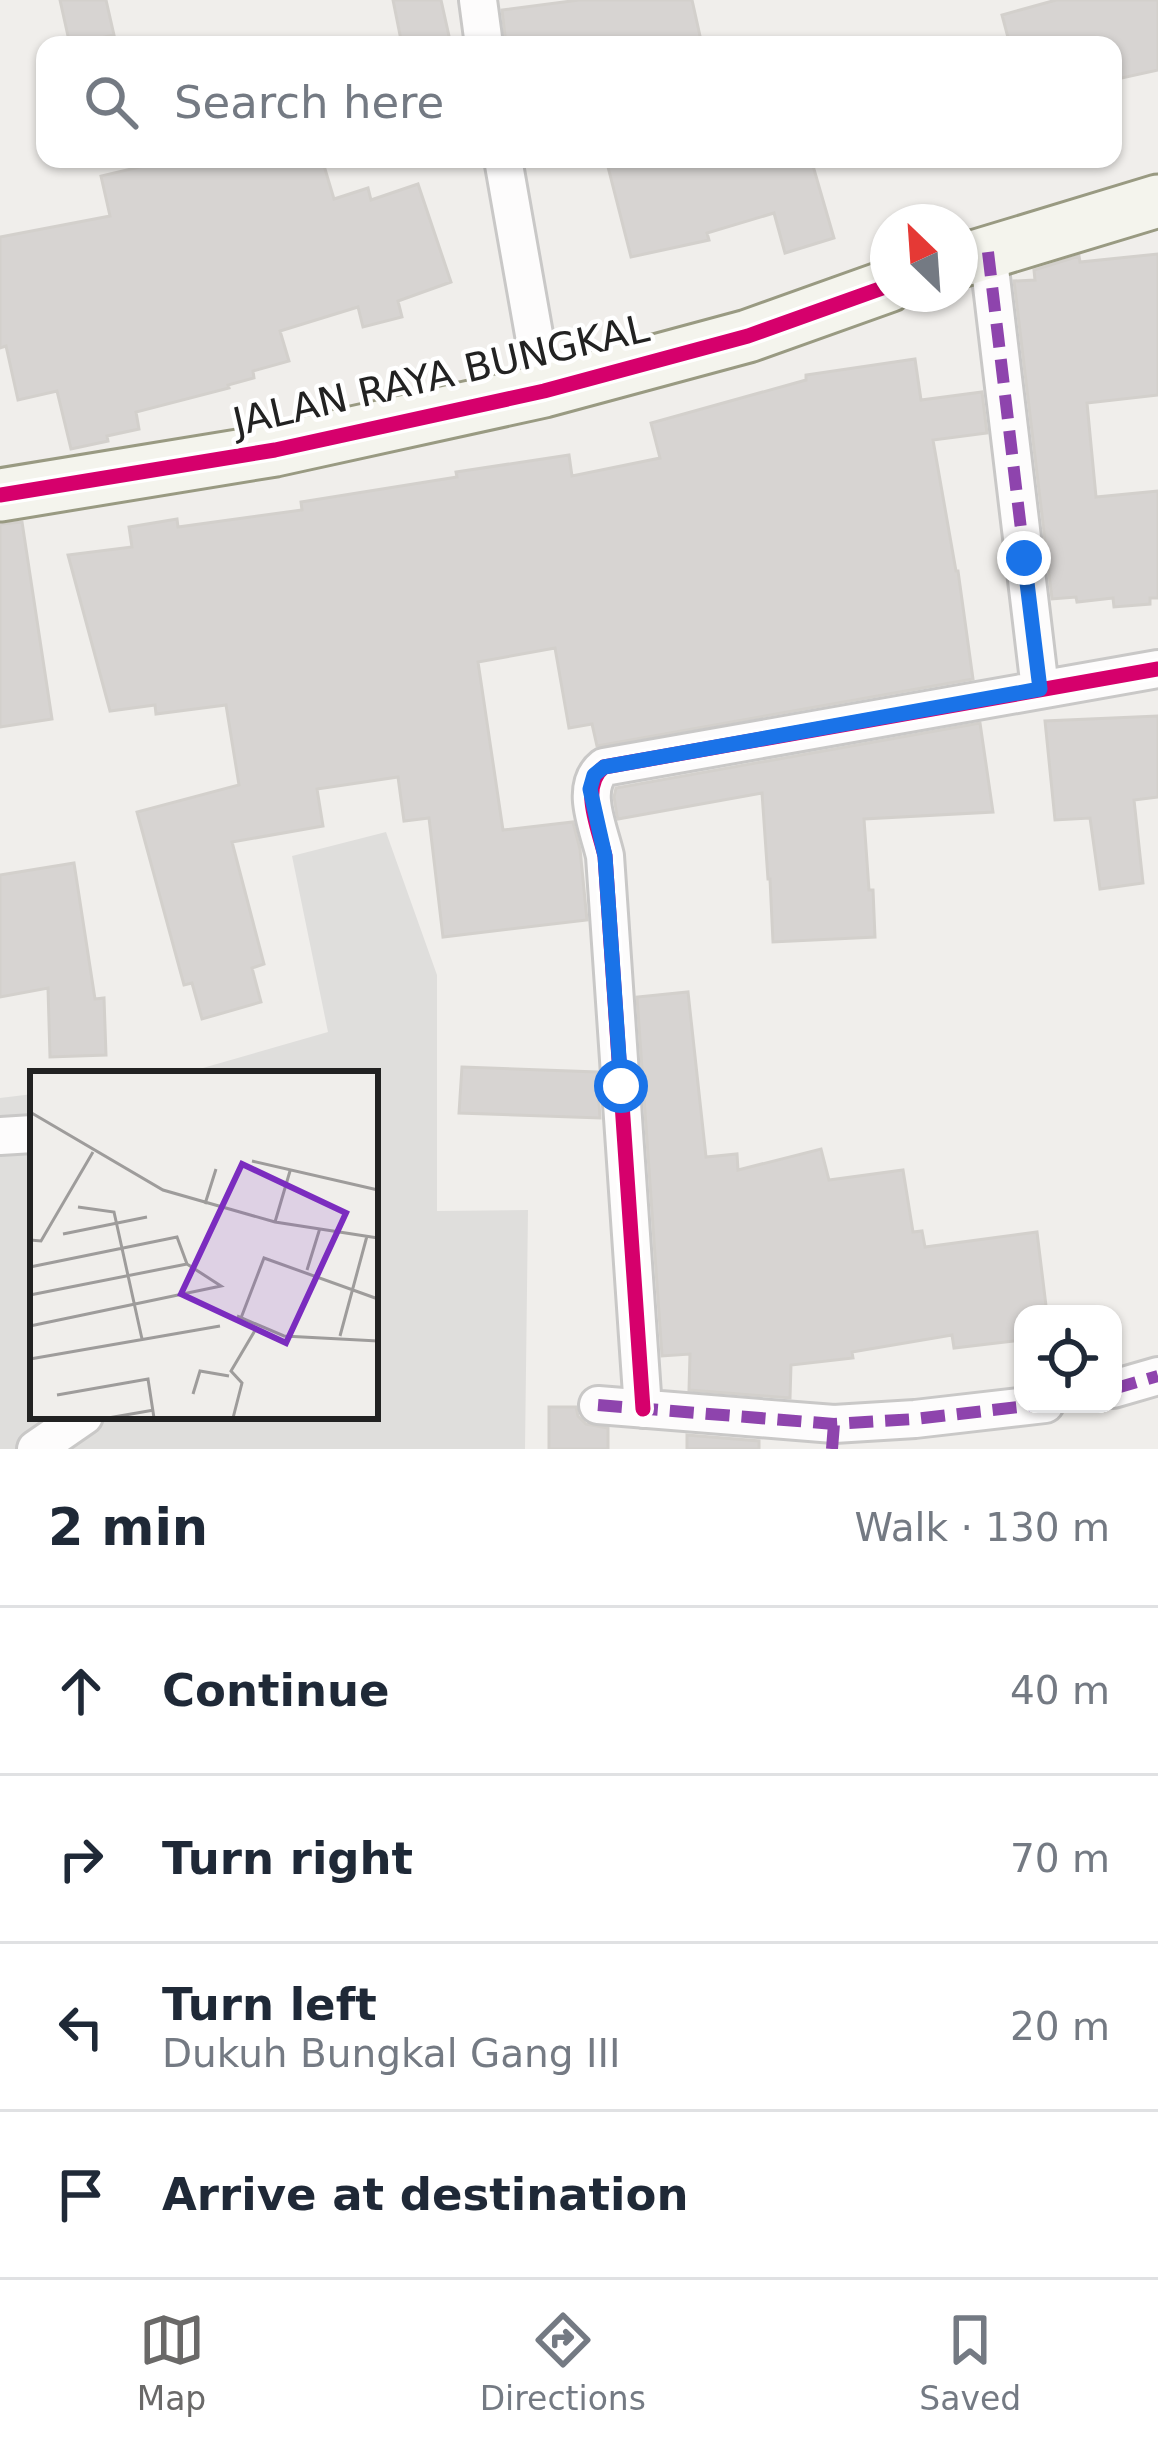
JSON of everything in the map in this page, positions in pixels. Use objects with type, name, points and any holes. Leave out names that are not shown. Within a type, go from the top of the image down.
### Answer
[{"type":"street","points":[[478,0],[483,36]]},
{"type":"street","points":[[505,168],[544,391]]},
{"type":"street","points":[[978,255],[1158,202]]},
{"type":"street","points":[[978,282],[1040,689]]},
{"type":"street","name":"JALAN RAYA BUNGKAL","points":[[0,495],[275,450],[544,391],[748,336],[870,292]]},
{"type":"street","points":[[643,1408],[605,856],[590,789],[594,775],[604,767],[1158,669]]},
{"type":"street","points":[[0,1136],[30,1134]]},
{"type":"street","points":[[1122,1386],[1158,1376]]},
{"type":"street","points":[[598,1405],[833,1436],[915,1419],[1014,1408]]},
{"type":"street","points":[[36,1449],[80,1419]]},
{"type":"shaded area","points":[[386,832],[437,975],[437,1211],[528,1210],[525,1449],[0,1449],[0,1098],[30,1094],[30,1419],[378,1419],[378,1071],[192,1071],[328,1032],[292,856]]},
{"type":"building","points":[[60,0],[106,0],[114,35],[68,36]]},
{"type":"building","points":[[393,0],[441,0],[449,36],[400,36]]},
{"type":"building","points":[[579,0],[692,0],[700,36],[505,36],[502,10]]},
{"type":"building","points":[[1056,0],[1158,0],[1158,70],[1122,78],[1122,36],[1008,36],[1002,15]]},
{"type":"building","points":[[135,168],[325,168],[334,199],[368,188],[371,200],[418,184],[451,282],[398,301],[402,317],[363,327],[358,307],[280,331],[289,361],[253,371],[254,378],[229,388],[136,412],[139,429],[71,449],[57,391],[18,400],[6,346],[0,348],[0,237],[110,216],[101,176]]},
{"type":"building","points":[[608,168],[814,168],[834,238],[785,253],[774,213],[707,233],[709,240],[631,257]]},
{"type":"building","points":[[1158,254],[1158,395],[1087,403],[1096,497],[1158,491],[1158,598],[1150,598],[1150,604],[1114,607],[1113,598],[1052,599],[1014,281],[1035,280],[1034,270],[1079,256],[1080,262]]},
{"type":"building","points":[[915,359],[921,400],[982,392],[987,433],[933,440],[973,679],[597,746],[592,724],[569,728],[555,648],[478,662],[503,830],[573,822],[587,920],[443,937],[429,818],[404,821],[398,777],[317,789],[323,826],[232,842],[264,964],[252,968],[261,1002],[202,1019],[192,983],[184,985],[137,812],[239,785],[226,705],[156,714],[155,705],[110,711],[68,555],[132,547],[129,527],[177,519],[178,527],[302,510],[301,502],[457,477],[456,472],[569,455],[572,476],[660,458],[651,423],[806,380],[806,375]]},
{"type":"building","points":[[22,522],[52,719],[0,727],[0,524]]},
{"type":"building","points":[[1158,716],[1158,797],[1134,800],[1143,883],[1100,889],[1090,818],[1055,820],[1045,721]]},
{"type":"building","points":[[980,723],[993,812],[864,819],[875,937],[773,942],[762,793],[617,816],[616,788]]},
{"type":"building","points":[[74,863],[95,999],[104,998],[106,1055],[50,1057],[48,988],[0,997],[0,875]]},
{"type":"building","points":[[688,992],[706,1157],[737,1154],[738,1170],[821,1149],[829,1180],[903,1170],[913,1232],[922,1231],[925,1247],[1037,1232],[1046,1305],[1014,1305],[1014,1341],[954,1348],[952,1335],[852,1352],[853,1358],[791,1365],[790,1398],[689,1390],[690,1354],[662,1356],[637,997]]},
{"type":"building","points":[[462,1067],[597,1072],[600,1118],[459,1113]]},
{"type":"building","points":[[549,1407],[576,1407],[586,1424],[608,1428],[608,1449],[549,1449]]},
{"type":"building","points":[[687,1435],[759,1441],[759,1449],[687,1449]]},
{"type":"marked path","points":[[988,252],[1040,689]]},
{"type":"marked path","points":[[1122,1386],[1158,1376]]},
{"type":"marked path","points":[[598,1405],[834,1424],[1014,1408]]},
{"type":"marked path","points":[[832,1449],[834,1424]]},
{"type":"cycle path","points":[[0,495],[275,450],[544,391],[748,336],[870,292]]},
{"type":"cycle path","points":[[643,1409],[605,856],[592,797],[597,775],[604,767],[1158,669]]},
{"type":"route","points":[[621,1086],[605,856],[590,789],[594,775],[604,767],[1040,689],[1024,558]]}]
